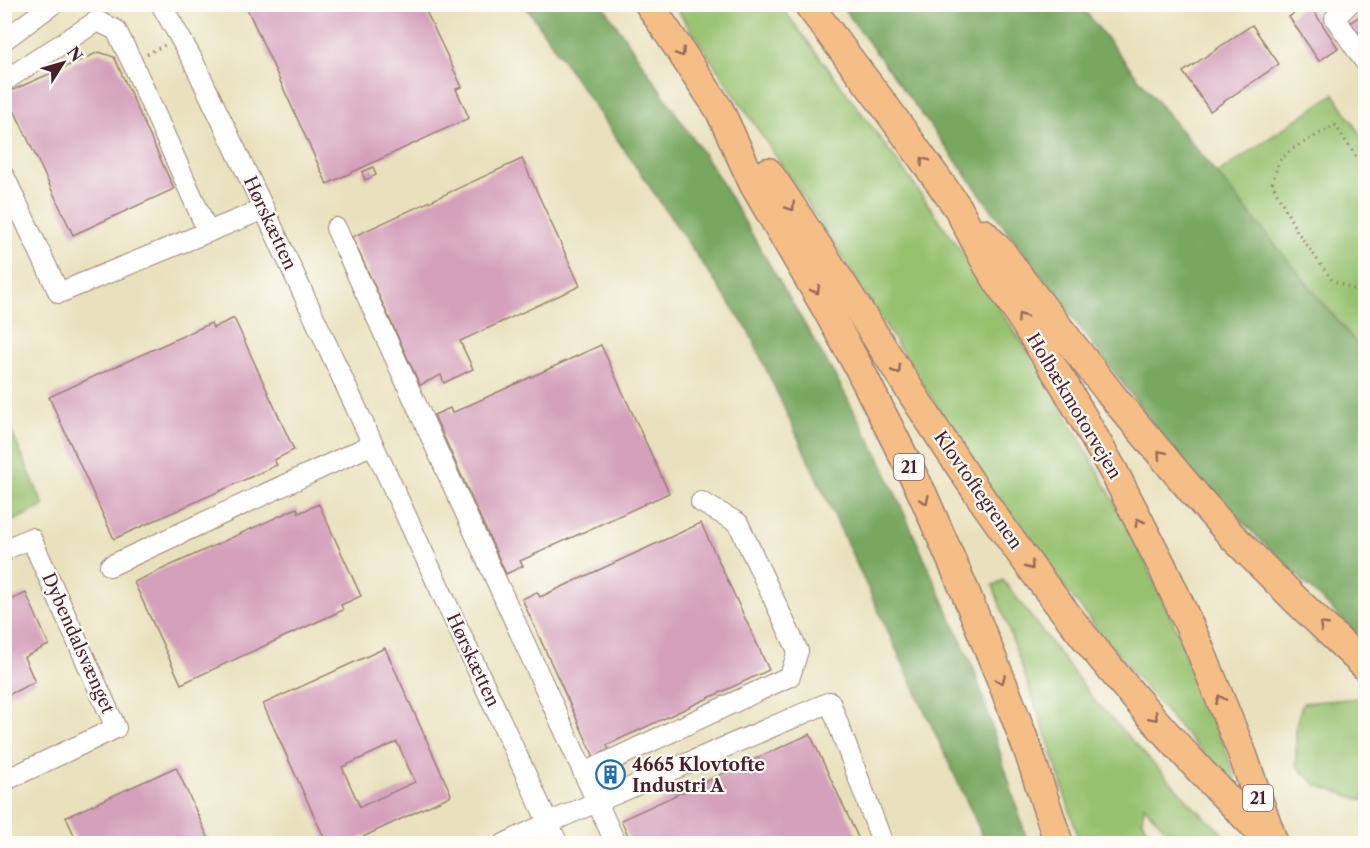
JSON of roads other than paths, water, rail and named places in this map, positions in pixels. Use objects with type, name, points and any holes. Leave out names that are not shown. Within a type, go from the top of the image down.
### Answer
[{"type":"highway","name":"21","points":[[649,4],[719,109],[754,185],[814,285],[923,495],[1008,698],[1059,843]]},
{"type":"highway","name":"Holbækmotorvejen","points":[[808,4],[958,208],[988,266],[1065,386],[1115,474],[1162,566],[1199,647],[1242,753],[1273,843]]},
{"type":"highway","name":"Klovtoftegrenen","points":[[719,109],[789,203],[945,444],[1028,563],[1136,697],[1204,774],[1273,843]]},
{"type":"highway","points":[[958,208],[1003,254],[1113,397],[1232,536],[1365,667]]},
{"type":"street","points":[[4,40],[53,4]]},
{"type":"street","name":"Hørskætten","points":[[161,4],[192,59],[264,209],[558,843]]},
{"type":"street","points":[[1348,4],[1335,18],[1365,63]]},
{"type":"street","points":[[4,81],[97,21],[116,30],[208,232]]},
{"type":"street","points":[[4,176],[59,293],[264,209]]},
{"type":"street","points":[[336,228],[616,843]]},
{"type":"street","points":[[110,566],[373,444]]},
{"type":"street","points":[[584,773],[790,676],[798,651],[738,523],[701,502]]},
{"type":"street","name":"Dybendalsvænget","points":[[4,550],[31,538],[116,728],[4,781]]},
{"type":"street","points":[[504,843],[830,702],[883,843]]},
{"type":"place","name":"4665 Klovtofte Industri A","points":[[611,775]]}]
